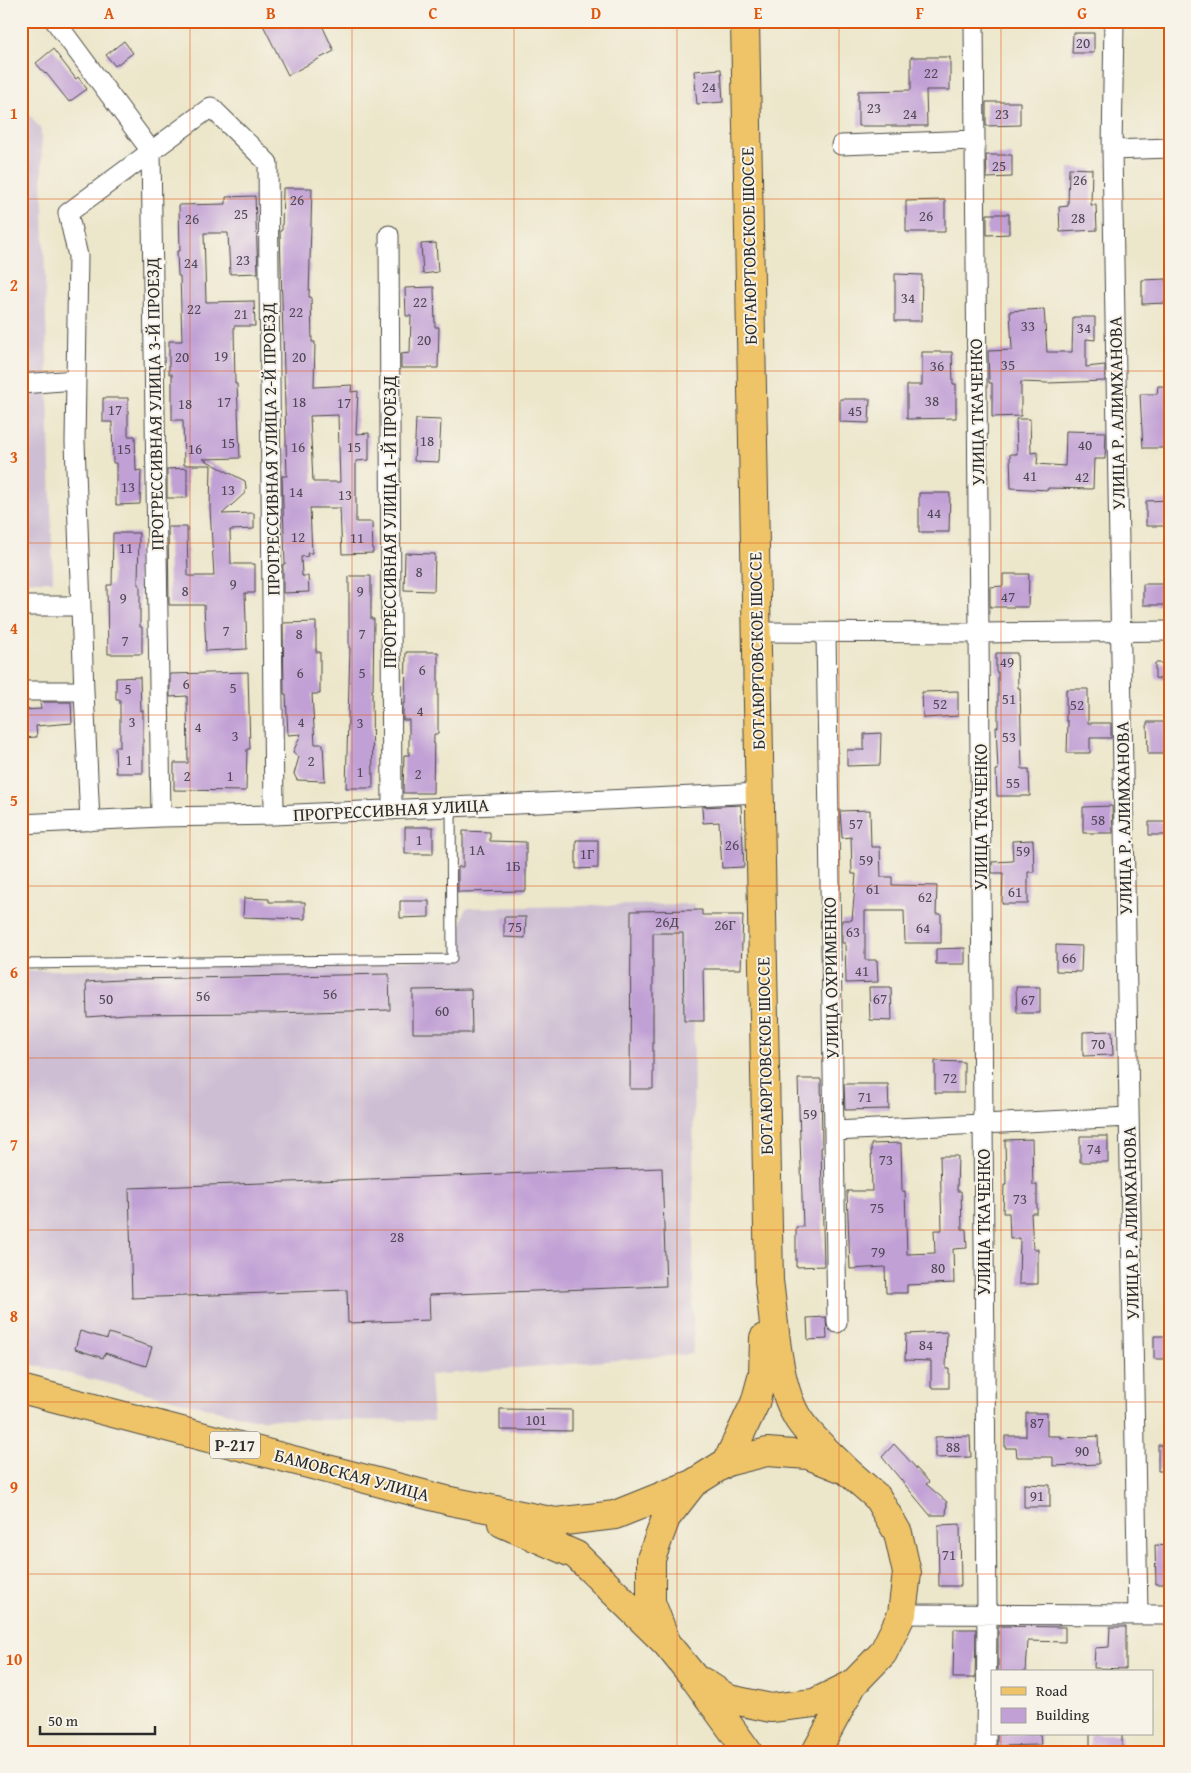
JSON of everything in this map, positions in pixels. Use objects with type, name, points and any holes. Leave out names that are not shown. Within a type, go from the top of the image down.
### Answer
[{"type":"main road","name":"БОТАЮРТОВСКОЕ ШОССЕ","points":[[745,21],[769,1281]]},
{"type":"main road","points":[[727,1462],[755,1403],[763,1374],[769,1281]]},
{"type":"main road","points":[[769,1281],[784,1388],[798,1419],[817,1442],[877,1497],[898,1533],[906,1573],[902,1614],[884,1653],[853,1684],[816,1752]]},
{"type":"main road","name":"БАМОВСКАЯ УЛИЦА","points":[[21,1389],[450,1501]]},
{"type":"main road","points":[[450,1501],[556,1522],[615,1515],[692,1484],[727,1462],[767,1452],[808,1455],[846,1470]]},
{"type":"main road","points":[[666,1643],[651,1602],[651,1559],[666,1518],[692,1484]]},
{"type":"main road","points":[[450,1501],[576,1555],[666,1643],[693,1676],[748,1752]]},
{"type":"main road","points":[[693,1676],[729,1699],[771,1708],[814,1703],[853,1684]]},
{"type":"street","points":[[55,21],[151,151],[68,213],[78,256],[75,442],[90,821]]},
{"type":"street","name":"УЛИЦА ТКАЧЕНКО","points":[[974,21],[987,1613],[986,1752]]},
{"type":"street","name":"УЛИЦА Р. АЛИМХАНОВА","points":[[1114,21],[1112,150],[1138,1615]]},
{"type":"street","name":"ПРОГРЕССИВНАЯ УЛИЦА 2-Й ПРОЕЗД","points":[[151,151],[211,107],[268,163],[274,815]]},
{"type":"street","points":[[841,145],[975,140]]},
{"type":"street","points":[[1112,150],[1170,148]]},
{"type":"street","name":"ПРОГРЕССИВНАЯ УЛИЦА 3-Й ПРОЕЗД","points":[[151,151],[161,818]]},
{"type":"street","name":"ПРОГРЕССИВНАЯ УЛИЦА 1-Й ПРОЕЗД","points":[[388,235],[392,810]]},
{"type":"street","points":[[21,384],[76,380]]},
{"type":"street","points":[[21,606],[80,606]]},
{"type":"street","points":[[757,632],[979,633],[1121,630],[1170,631]]},
{"type":"street","name":"УЛИЦА ОХРИМЕНКО","points":[[826,632],[837,1323]]},
{"type":"street","points":[[21,691],[84,691]]},
{"type":"street","name":"ПРОГРЕССИВНАЯ УЛИЦА","points":[[21,824],[451,808],[760,793]]},
{"type":"street","points":[[834,1131],[1129,1117]]},
{"type":"street","points":[[902,1614],[1170,1615]]},
{"type":"lane","points":[[21,964],[452,959],[451,808]]},
{"type":"shaded area","points":[[21,103],[41,130],[53,581],[21,581]]},
{"type":"shaded area","points":[[694,904],[693,1354],[430,1375],[433,1421],[253,1419],[21,1362],[21,971],[451,959],[466,908]]},
{"type":"building","points":[[261,21],[320,21],[334,51],[288,75]]},
{"type":"building","points":[[1073,33],[1094,33],[1094,53],[1072,53]]},
{"type":"building","points":[[124,41],[133,53],[115,66],[106,55]]},
{"type":"building","points":[[53,49],[76,79],[78,77],[87,89],[69,102],[36,63]]},
{"type":"building","points":[[911,57],[950,57],[950,90],[926,90],[927,126],[858,126],[858,91],[911,90]]},
{"type":"building","points":[[721,69],[723,102],[697,104],[694,71]]},
{"type":"building","points":[[986,102],[1020,102],[1020,125],[986,126]]},
{"type":"building","points":[[986,155],[1012,155],[1012,177],[987,178]]},
{"type":"building","points":[[1069,168],[1092,169],[1091,205],[1096,205],[1097,230],[1060,232],[1059,207],[1068,206]]},
{"type":"building","points":[[283,188],[312,188],[309,297],[311,297],[312,342],[315,342],[314,387],[352,385],[351,392],[358,391],[356,434],[369,433],[369,460],[356,461],[356,522],[372,522],[373,553],[342,554],[340,508],[310,508],[312,553],[307,553],[308,556],[301,557],[302,576],[308,576],[309,592],[283,593],[283,564],[285,564],[282,476],[287,476],[280,231],[282,230]],"holes":[[[338,415],[340,482],[313,482],[310,416]]]},
{"type":"building","points":[[255,196],[258,273],[230,274],[228,233],[204,233],[206,302],[254,301],[255,326],[234,326],[235,384],[237,384],[240,458],[203,459],[245,481],[245,493],[222,514],[254,513],[254,529],[230,530],[231,564],[255,564],[255,593],[245,593],[247,649],[206,651],[204,605],[169,605],[168,527],[187,527],[188,576],[214,576],[210,509],[211,465],[184,465],[183,420],[172,420],[172,374],[169,374],[169,341],[182,341],[180,276],[178,276],[177,251],[180,251],[179,205],[226,204],[226,197]]},
{"type":"building","points":[[945,200],[945,232],[906,232],[906,201]]},
{"type":"building","points":[[987,214],[1009,214],[1009,234],[987,235]]},
{"type":"building","points":[[436,243],[438,272],[423,274],[421,244]]},
{"type":"building","points":[[895,274],[922,275],[921,321],[895,321]]},
{"type":"building","points":[[1167,279],[1167,303],[1142,304],[1142,280]]},
{"type":"building","points":[[434,287],[435,327],[439,327],[438,368],[401,368],[401,354],[410,353],[411,316],[406,316],[405,288]]},
{"type":"building","points":[[1044,309],[1047,352],[1072,352],[1073,317],[1095,317],[1095,340],[1086,339],[1086,367],[1105,365],[1105,381],[1021,382],[1021,416],[992,417],[992,383],[989,383],[988,351],[1012,350],[1010,311]]},
{"type":"building","points":[[922,352],[952,352],[953,384],[956,384],[956,418],[907,419],[907,385],[922,385]]},
{"type":"building","points":[[1158,386],[1170,386],[1170,448],[1143,448],[1140,394],[1157,394]]},
{"type":"building","points":[[103,398],[128,398],[128,436],[135,436],[136,471],[141,470],[140,504],[116,505],[116,463],[113,463],[112,422],[103,422]]},
{"type":"building","points":[[840,399],[870,399],[869,423],[840,422]]},
{"type":"building","points":[[416,419],[441,420],[439,462],[414,461]]},
{"type":"building","points":[[1016,419],[1030,419],[1031,453],[1038,452],[1037,464],[1065,466],[1066,431],[1106,432],[1105,459],[1094,459],[1093,489],[1048,488],[1048,490],[1011,488],[1010,454],[1017,454]]},
{"type":"building","points":[[187,468],[187,498],[167,498],[167,469]]},
{"type":"building","points":[[919,493],[950,493],[949,532],[919,532]]},
{"type":"building","points":[[1170,500],[1170,526],[1146,526],[1146,501]]},
{"type":"building","points":[[113,533],[139,533],[138,585],[140,585],[142,654],[108,654],[107,585],[112,585]]},
{"type":"building","points":[[405,553],[435,554],[434,591],[404,590]]},
{"type":"building","points":[[1003,574],[1029,574],[1028,607],[990,607],[990,587],[1003,586]]},
{"type":"building","points":[[349,576],[371,576],[371,619],[374,619],[372,690],[373,788],[346,788],[350,648]]},
{"type":"building","points":[[1143,584],[1170,584],[1170,605],[1143,605]]},
{"type":"building","points":[[316,622],[316,652],[320,652],[320,694],[312,694],[315,744],[323,744],[325,781],[297,780],[294,774],[299,757],[293,752],[301,734],[288,735],[286,694],[284,694],[283,623]]},
{"type":"building","points":[[406,652],[438,652],[438,734],[434,734],[433,793],[403,793],[404,755],[409,755],[409,720],[403,720]]},
{"type":"building","points":[[996,653],[1017,653],[1022,769],[1029,769],[1030,796],[997,796],[996,727],[998,727],[998,672],[996,672]]},
{"type":"building","points":[[1155,663],[1170,663],[1170,681],[1155,678]]},
{"type":"building","points":[[248,672],[250,749],[247,749],[246,791],[174,790],[174,763],[188,763],[187,696],[170,697],[170,674]]},
{"type":"building","points":[[140,677],[141,711],[143,710],[143,773],[116,773],[115,747],[120,747],[120,700],[116,700],[116,678]]},
{"type":"building","points":[[1066,689],[1088,689],[1088,723],[1111,723],[1111,738],[1090,738],[1090,753],[1067,753]]},
{"type":"building","points":[[958,691],[958,716],[923,718],[922,692]]},
{"type":"building","points":[[40,702],[71,702],[72,723],[36,726],[37,737],[21,738],[21,710],[41,709]]},
{"type":"building","points":[[1147,722],[1170,722],[1170,754],[1148,754]]},
{"type":"building","points":[[881,733],[880,765],[847,766],[847,750],[864,750],[864,734]]},
{"type":"building","points":[[741,805],[744,867],[722,868],[719,822],[703,823],[702,807]]},
{"type":"building","points":[[1112,806],[1113,833],[1083,833],[1083,807]]},
{"type":"building","points":[[870,810],[871,847],[880,847],[881,877],[892,877],[892,885],[937,886],[936,914],[941,914],[941,943],[905,943],[904,911],[865,911],[865,960],[877,960],[878,982],[846,983],[845,943],[842,943],[842,920],[852,920],[856,874],[852,874],[851,837],[842,838],[840,811]]},
{"type":"building","points":[[1149,822],[1170,822],[1170,835],[1149,835]]},
{"type":"building","points":[[405,827],[433,827],[433,854],[405,854]]},
{"type":"building","points":[[463,831],[490,832],[490,841],[526,842],[526,891],[458,892],[458,867],[463,867]]},
{"type":"building","points":[[576,840],[598,840],[598,868],[576,869]]},
{"type":"building","points":[[1033,840],[1034,872],[1028,872],[1028,904],[1002,904],[1003,873],[992,873],[992,862],[1013,861],[1012,841]]},
{"type":"building","points":[[244,898],[269,899],[269,902],[305,902],[305,919],[243,917]]},
{"type":"building","points":[[400,901],[429,901],[429,917],[400,918]]},
{"type":"building","points":[[702,910],[702,915],[743,915],[741,969],[703,969],[704,1021],[684,1021],[683,933],[653,933],[653,1089],[630,1089],[631,911]]},
{"type":"building","points":[[504,917],[526,917],[525,938],[504,937]]},
{"type":"building","points":[[1056,945],[1082,946],[1081,972],[1056,971]]},
{"type":"building","points":[[965,948],[965,964],[936,964],[936,949]]},
{"type":"building","points":[[389,974],[390,1010],[127,1014],[87,1017],[86,982],[137,979]]},
{"type":"building","points":[[869,987],[891,987],[892,1021],[870,1020]]},
{"type":"building","points":[[1016,987],[1040,987],[1040,1013],[1017,1013]]},
{"type":"building","points":[[471,989],[472,1033],[413,1033],[413,990]]},
{"type":"building","points":[[1112,1031],[1113,1055],[1083,1056],[1083,1032]]},
{"type":"building","points":[[935,1061],[964,1062],[964,1093],[935,1093]]},
{"type":"building","points":[[798,1079],[821,1079],[824,1266],[796,1267],[796,1227],[803,1227]]},
{"type":"building","points":[[844,1084],[888,1084],[889,1109],[845,1110]]},
{"type":"building","points":[[1080,1136],[1108,1136],[1108,1162],[1080,1162]]},
{"type":"building","points":[[1032,1139],[1033,1185],[1037,1185],[1037,1213],[1031,1213],[1033,1249],[1038,1249],[1038,1284],[1019,1284],[1020,1238],[1010,1239],[1009,1213],[1003,1213],[1004,1185],[1006,1185],[1005,1140]]},
{"type":"building","points":[[901,1143],[902,1191],[905,1191],[907,1254],[935,1253],[934,1230],[942,1230],[940,1156],[958,1156],[957,1191],[961,1191],[962,1229],[966,1229],[967,1248],[953,1249],[954,1283],[907,1285],[907,1293],[886,1293],[885,1267],[850,1269],[847,1191],[872,1191],[871,1144]]},
{"type":"building","points":[[662,1168],[666,1286],[429,1295],[430,1320],[348,1323],[347,1290],[132,1298],[129,1188]]},
{"type":"building","points":[[826,1317],[827,1339],[808,1340],[807,1318]]},
{"type":"building","points":[[80,1331],[107,1339],[109,1333],[152,1347],[146,1366],[105,1353],[103,1358],[75,1349]]},
{"type":"building","points":[[947,1332],[946,1369],[949,1369],[949,1388],[931,1388],[931,1361],[905,1360],[906,1334]]},
{"type":"building","points":[[1154,1336],[1170,1336],[1170,1359],[1154,1359]]},
{"type":"building","points":[[500,1409],[572,1410],[572,1431],[500,1430]]},
{"type":"building","points":[[1026,1413],[1047,1413],[1047,1436],[1061,1436],[1061,1438],[1098,1436],[1099,1464],[1053,1466],[1053,1457],[1017,1457],[1016,1448],[1005,1448],[1005,1436],[1026,1436]]},
{"type":"building","points":[[970,1436],[971,1457],[935,1458],[935,1437]]},
{"type":"building","points":[[894,1444],[929,1482],[926,1484],[947,1502],[946,1515],[930,1515],[882,1457]]},
{"type":"building","points":[[1158,1445],[1170,1445],[1170,1471],[1158,1471]]},
{"type":"building","points":[[1024,1484],[1050,1485],[1050,1507],[1024,1507]]},
{"type":"building","points":[[960,1524],[961,1586],[939,1586],[938,1525]]},
{"type":"building","points":[[1155,1545],[1170,1546],[1170,1584],[1156,1584]]},
{"type":"building","points":[[998,1626],[1065,1627],[1065,1642],[1028,1641],[1026,1670],[998,1670]]},
{"type":"building","points":[[1110,1627],[1126,1627],[1126,1669],[1094,1668],[1095,1648],[1109,1647]]},
{"type":"building","points":[[954,1629],[976,1629],[975,1678],[953,1678]]},
{"type":"building","points":[[997,1736],[1040,1736],[1041,1745],[997,1746]]},
{"type":"building","points":[[1090,1736],[1122,1736],[1122,1752],[1090,1752]]}]
